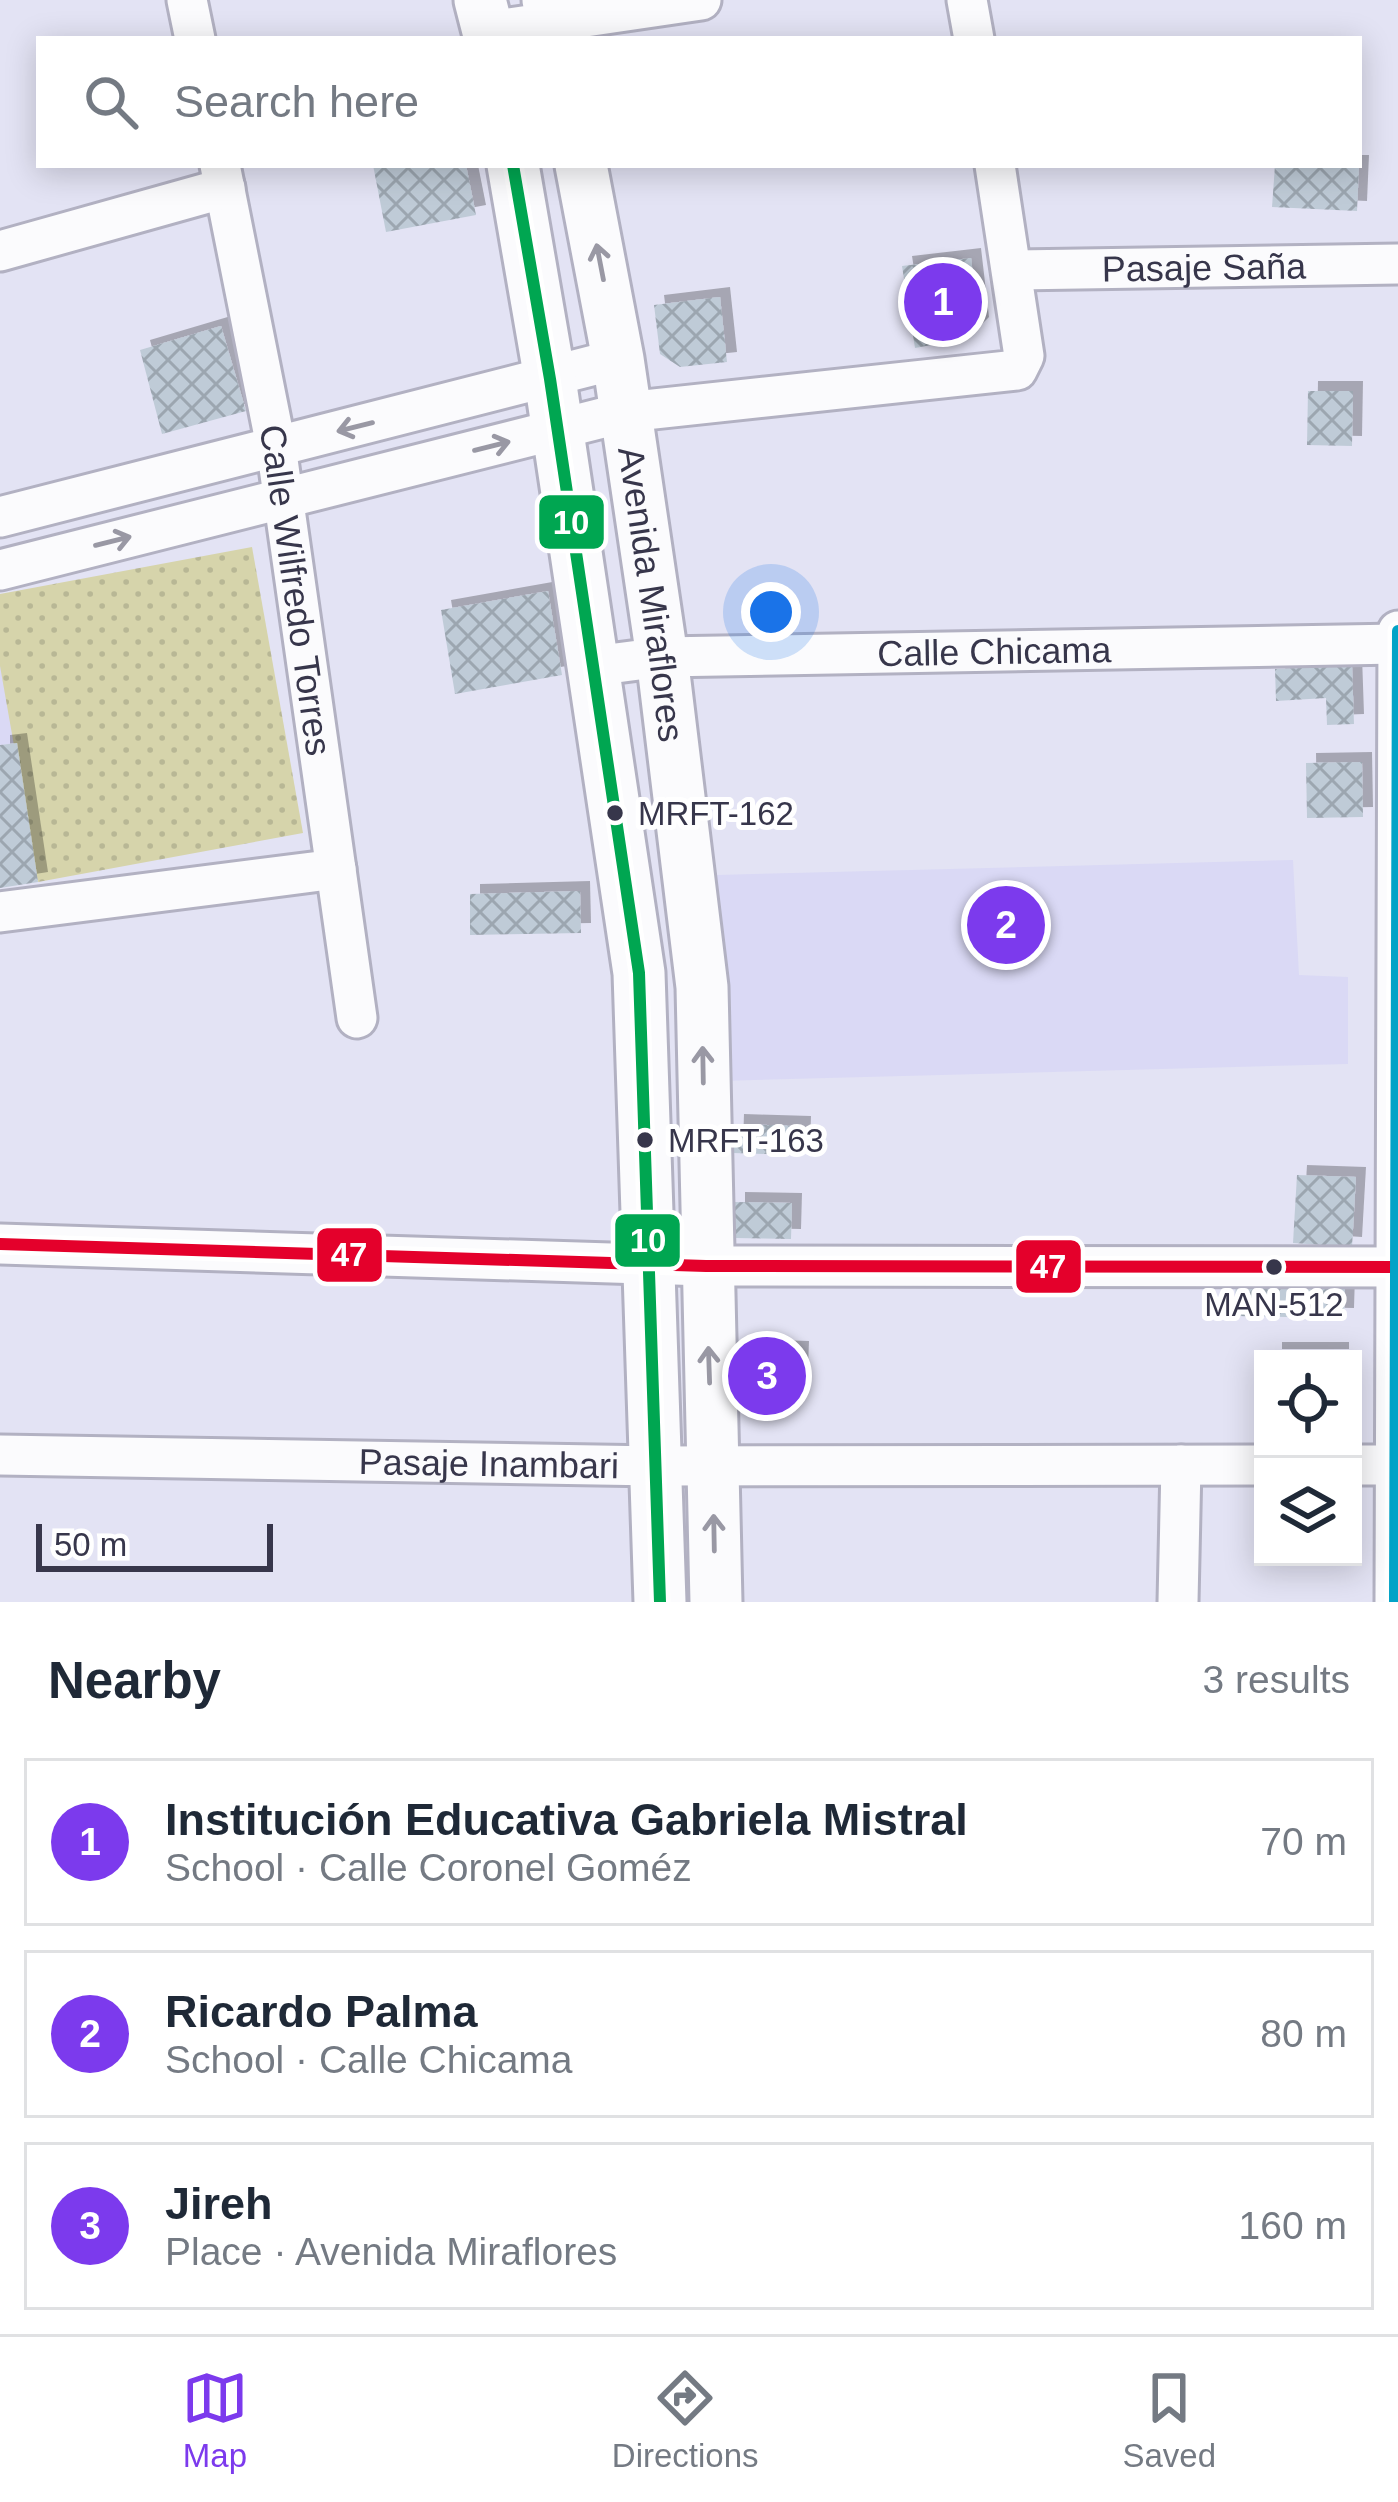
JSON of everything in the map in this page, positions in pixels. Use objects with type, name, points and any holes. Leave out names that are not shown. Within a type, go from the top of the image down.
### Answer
[{"type":"main road","name":"Avenida Miraflores","points":[[514,168],[639,973],[660,1602]]},
{"type":"main road","name":"Avenida Miraflores","points":[[582,168],[618,359],[662,657],[701,987],[716,1602]]},
{"type":"street","points":[[187,0],[194,36]]},
{"type":"street","points":[[486,23],[700,0]]},
{"type":"street","points":[[967,0],[973,36]]},
{"type":"street","points":[[0,570],[626,412],[1017,370],[1024,356],[995,168]]},
{"type":"street","points":[[0,251],[222,176]]},
{"type":"street","name":"Calle Wilfredo Torres","points":[[222,176],[276,446],[357,1018]]},
{"type":"street","name":"Pasaje Saña","points":[[1012,270],[1398,263]]},
{"type":"street","points":[[0,517],[618,359]]},
{"type":"street","points":[[1395,1602],[1398,631]]},
{"type":"street","name":"Calle Chicama","points":[[593,666],[662,657],[1398,644]]},
{"type":"street","points":[[0,912],[336,869]]},
{"type":"street","points":[[0,1244],[706,1266],[1397,1268]]},
{"type":"street","name":"Pasaje Inambari","points":[[0,1455],[657,1466],[1254,1465]]},
{"type":"street","points":[[1178,1602],[1181,1465]]},
{"type":"street","points":[[1362,1465],[1395,1465]]},
{"type":"shaded area","points":[[252,547],[303,833],[38,882],[0,666],[0,594]]},
{"type":"shaded area","points":[[0,637],[17,743],[0,745]]},
{"type":"shaded area","points":[[1293,860],[1299,975],[1348,977],[1348,1064],[720,1081],[716,875]]},
{"type":"building","points":[[374,168],[467,168],[476,215],[386,232]]},
{"type":"building","points":[[1275,168],[1359,168],[1357,211],[1272,207]]},
{"type":"building","points":[[971,258],[979,327],[966,340],[936,339],[937,344],[915,348],[902,266]]},
{"type":"building","points":[[720,297],[727,362],[680,367],[660,354],[654,305]]},
{"type":"building","points":[[221,326],[246,411],[162,434],[140,350]]},
{"type":"building","points":[[1308,391],[1353,391],[1352,446],[1307,445]]},
{"type":"building","points":[[548,591],[562,675],[455,694],[441,610]]},
{"type":"building","points":[[1352,666],[1354,724],[1327,725],[1326,698],[1276,701],[1275,669]]},
{"type":"building","points":[[17,743],[38,882],[0,888],[0,745]]},
{"type":"building","points":[[1362,762],[1363,817],[1307,818],[1306,763]]},
{"type":"building","points":[[580,891],[581,933],[470,935],[470,894]]},
{"type":"building","points":[[734,1124],[801,1126],[800,1155],[733,1153]]},
{"type":"building","points":[[1297,1175],[1356,1177],[1352,1247],[1293,1243]]},
{"type":"building","points":[[735,1202],[792,1203],[791,1239],[735,1238]]},
{"type":"building","points":[[1236,1282],[1345,1285],[1344,1318],[1234,1316]]},
{"type":"building","points":[[737,1349],[799,1351],[797,1404],[734,1402]]},
{"type":"transit line","name":"10","points":[[514,168],[639,973],[660,1602]]},
{"type":"transit line","points":[[1395,1602],[1398,631]]},
{"type":"transit line","name":"47","points":[[0,1244],[706,1266],[1398,1267]]},
{"type":"place","name":"Institución Educativa Gabriela Mistral","points":[[943,302]]},
{"type":"place","name":"MRFT-162","points":[[615,813]]},
{"type":"place","name":"Ricardo Palma","points":[[1006,925]]},
{"type":"place","name":"MRFT-163","points":[[645,1140]]},
{"type":"place","name":"MAN-512","points":[[1274,1267]]},
{"type":"place","name":"Jireh","points":[[767,1376]]}]
